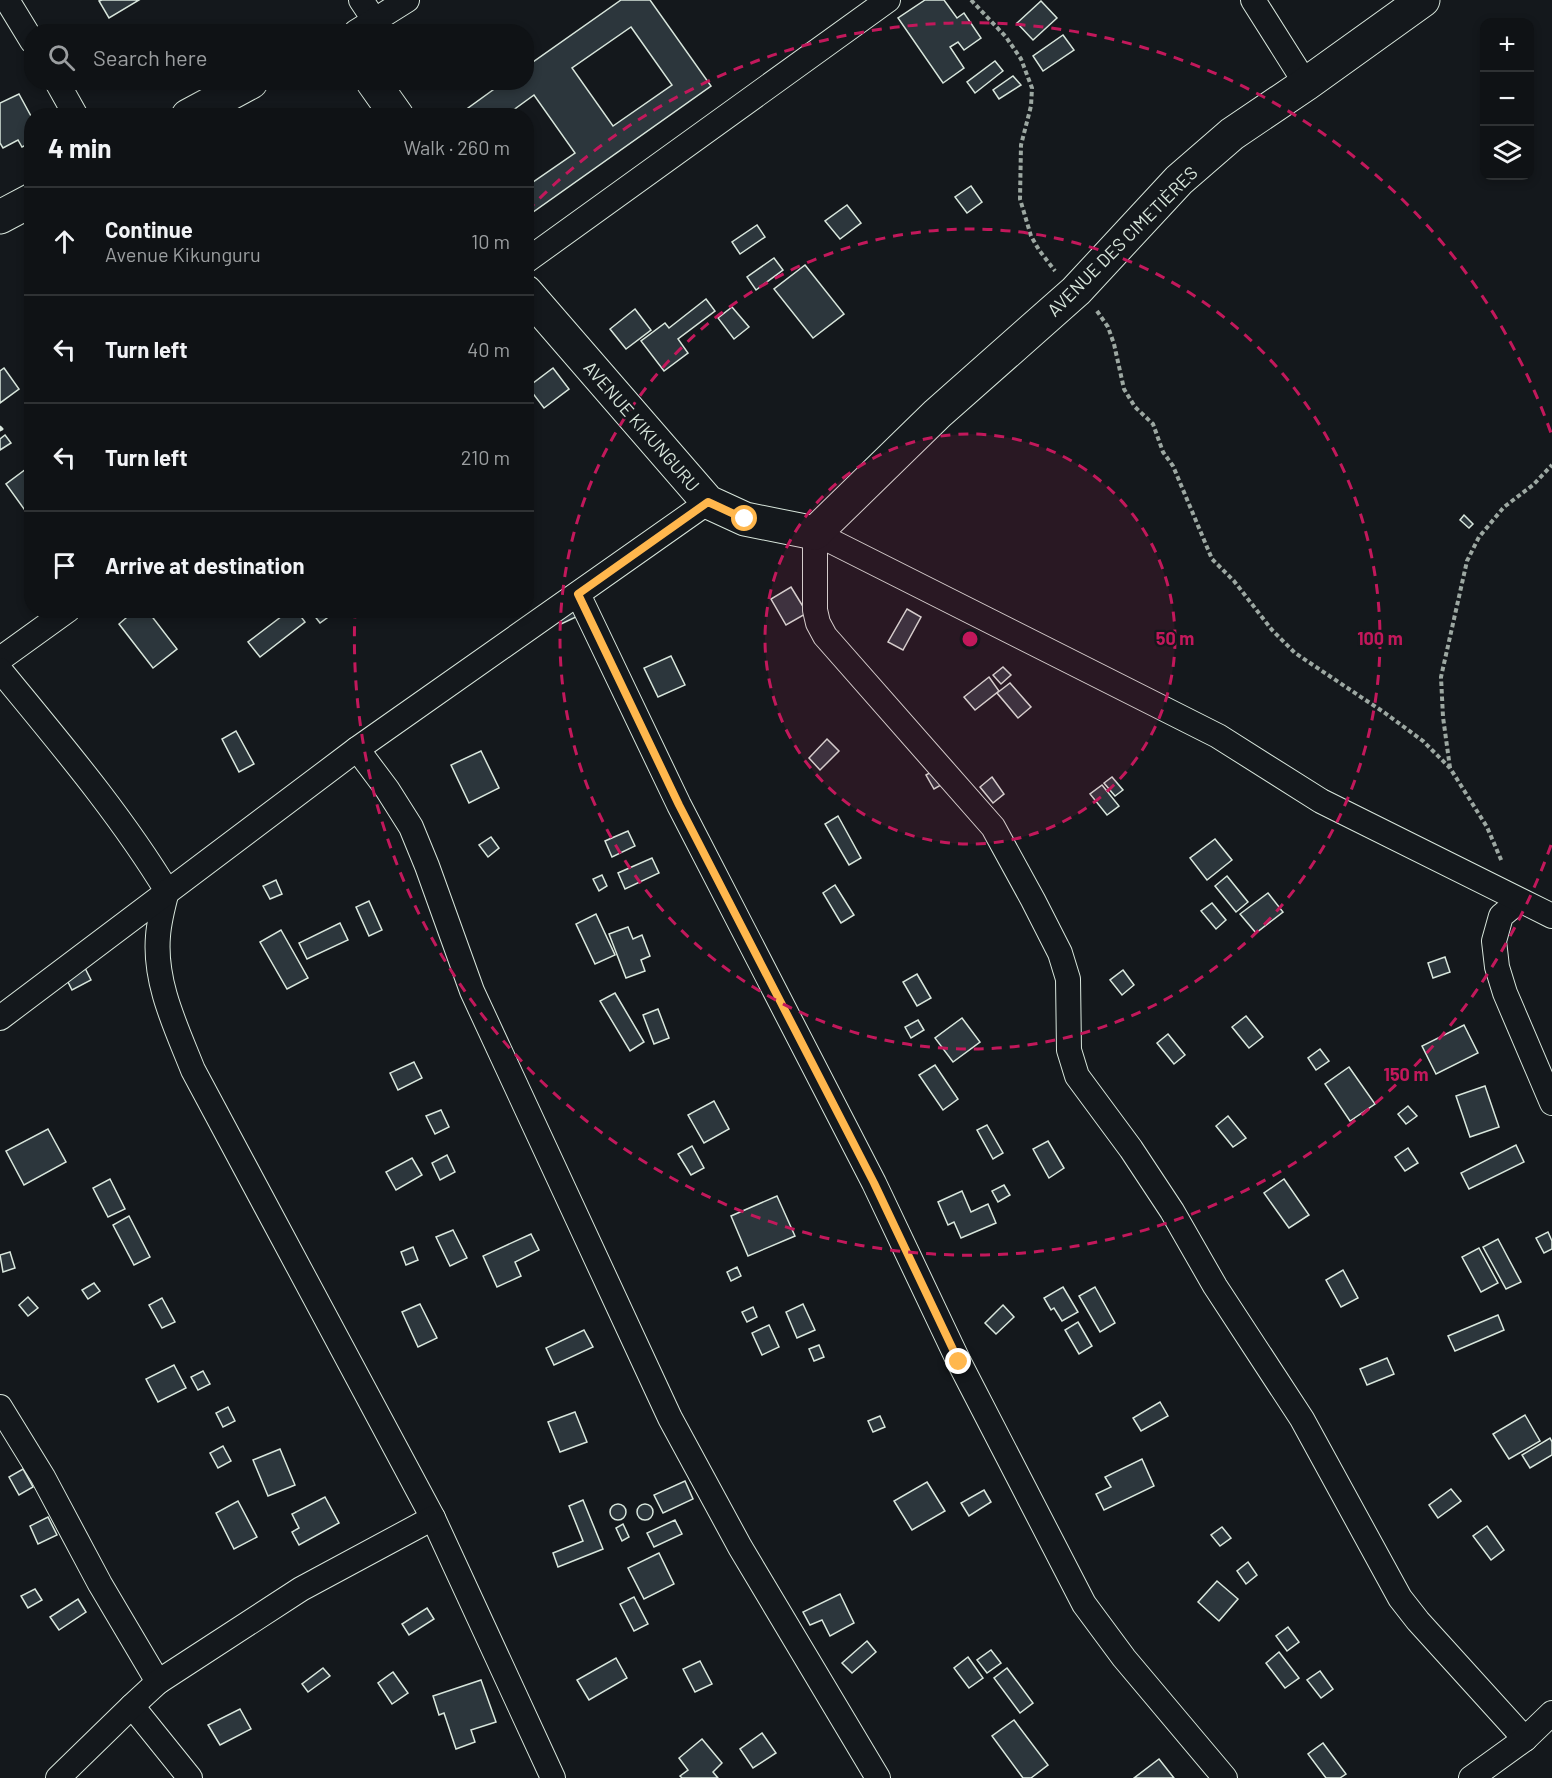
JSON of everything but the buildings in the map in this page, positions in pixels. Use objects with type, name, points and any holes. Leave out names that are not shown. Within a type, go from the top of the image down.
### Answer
[{"type":"street","points":[[7,0],[24,28]]},
{"type":"street","points":[[362,0],[365,24]]},
{"type":"street","points":[[368,24],[407,0]]},
{"type":"street","points":[[534,255],[888,0]]},
{"type":"street","points":[[1253,0],[1306,84]]},
{"type":"street","name":"AVENUE DES CIMETIÈRES","points":[[815,533],[937,414],[1076,291],[1179,180],[1232,134],[1423,0]]},
{"type":"street","points":[[61,90],[72,108]]},
{"type":"street","points":[[203,108],[236,90]]},
{"type":"street","points":[[379,90],[391,108]]},
{"type":"street","points":[[0,217],[24,204]]},
{"type":"street","name":"AVENUE KIKUNGURU","points":[[534,301],[708,502],[745,519],[815,533]]},
{"type":"street","points":[[0,1018],[357,749],[708,502]]},
{"type":"street","points":[[1525,1739],[1400,1598],[1302,1419],[1215,1286],[1172,1211],[1131,1149],[1077,1076],[1069,1050],[1068,979],[1060,953],[993,827],[825,636],[818,623],[815,610],[815,533],[1208,731],[1321,801],[1552,916]]},
{"type":"street","points":[[578,594],[679,805],[874,1183],[959,1362],[1084,1604],[1124,1658],[1226,1778]]},
{"type":"street","points":[[0,659],[57,618]]},
{"type":"street","points":[[0,670],[105,801],[150,863],[167,891],[158,936],[158,966],[169,1011],[193,1070],[433,1518],[553,1778]]},
{"type":"street","points":[[357,749],[387,789],[411,827],[472,991],[670,1418],[740,1547],[878,1778]]},
{"type":"street","points":[[1519,901],[1501,916],[1494,941],[1497,968],[1505,993],[1552,1102]]},
{"type":"street","points":[[0,1407],[43,1477],[100,1584],[158,1682]]},
{"type":"street","points":[[58,1778],[158,1682],[301,1589],[433,1518]]},
{"type":"street","points":[[132,1706],[190,1778]]},
{"type":"street","points":[[1471,1778],[1525,1739],[1552,1713]]},
{"type":"path","points":[[970,0],[1006,37],[1021,59],[1032,88],[1031,106],[1021,145],[1020,199],[1029,228],[1039,250],[1060,276],[1098,312],[1108,327],[1124,389],[1135,407],[1153,424],[1163,452],[1173,466],[1212,559],[1234,581],[1272,630],[1295,653],[1423,741],[1450,768],[1487,827],[1519,901]]},
{"type":"path","points":[[1450,768],[1443,717],[1441,677],[1467,561],[1479,537],[1504,507],[1533,485],[1552,465]]},
{"type":"wall","points":[[0,427],[2,429],[0,430]]},
{"type":"route","points":[[745,519],[708,502],[578,594],[679,805],[874,1183],[959,1362]]}]
